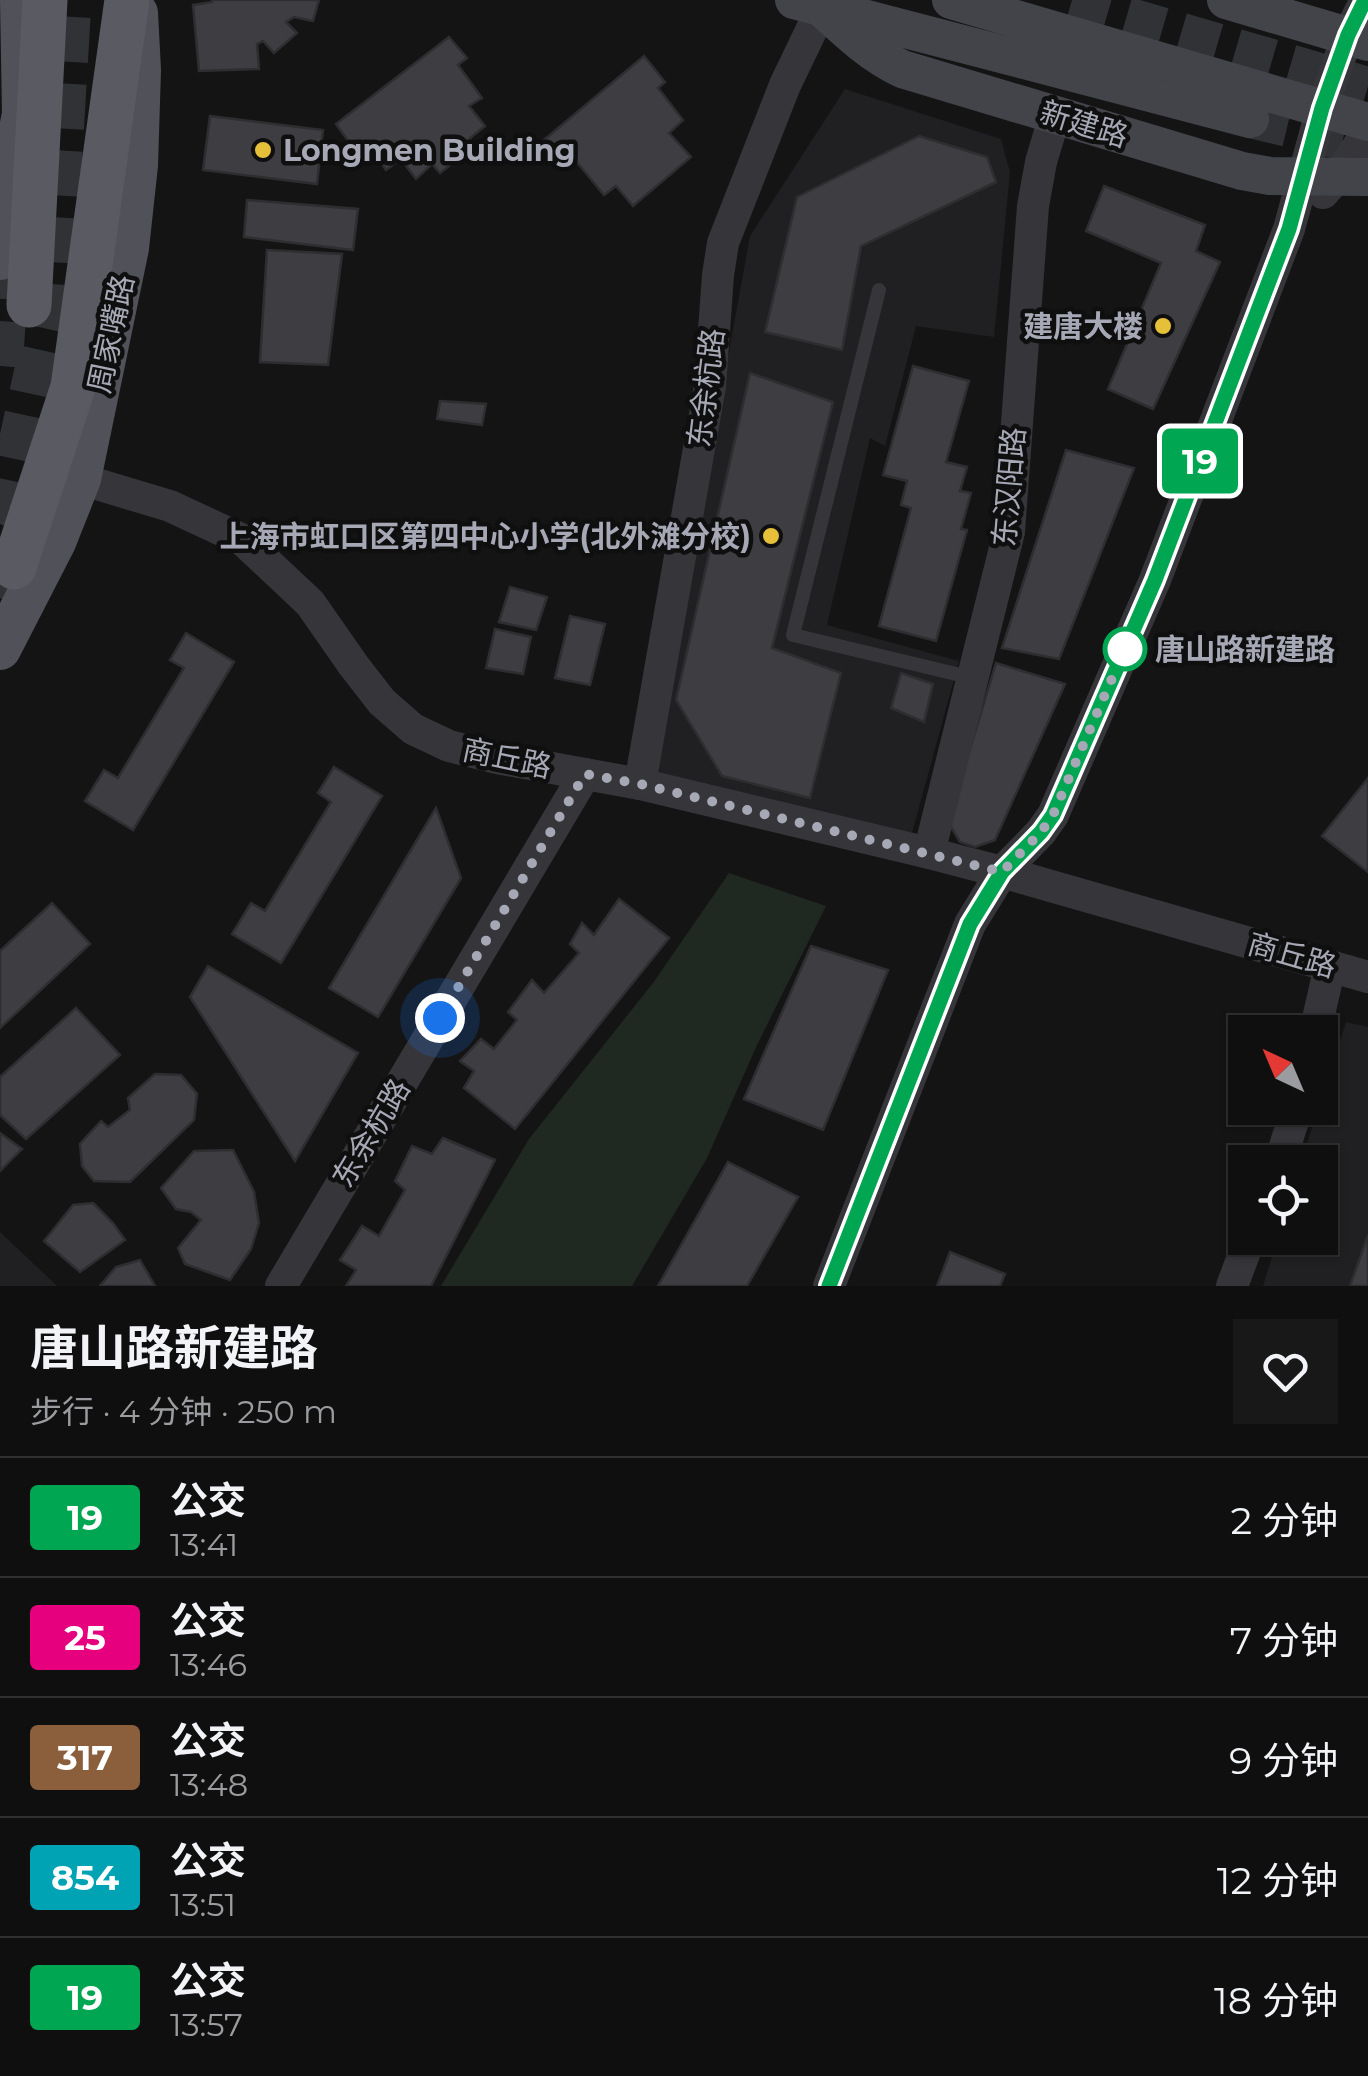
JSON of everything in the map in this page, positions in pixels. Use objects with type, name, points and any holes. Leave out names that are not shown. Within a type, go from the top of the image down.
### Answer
[{"type":"highway","points":[[29,305],[45,0]]},
{"type":"highway","points":[[14,567],[74,387],[127,0]]},
{"type":"main road","points":[[0,259],[4,191],[23,114],[21,0]]},
{"type":"main road","name":"周家嘴路","points":[[0,648],[56,542],[80,479],[128,248],[137,165],[140,70],[136,0]]},
{"type":"main road","points":[[951,0],[1368,122]]},
{"type":"main road","points":[[1226,0],[1358,39]]},
{"type":"main road","points":[[823,3],[1250,120]]},
{"type":"main road","name":"新建路","points":[[823,3],[859,42],[902,69],[1242,171],[1301,178],[1354,176]]},
{"type":"street","points":[[829,1286],[970,924],[1002,872],[1053,815],[1155,580],[1289,229],[1322,108],[1358,39],[1366,0]]},
{"type":"street","name":"东余杭路","points":[[640,784],[710,386],[723,243],[779,100],[823,3]]},
{"type":"street","name":"东汉阳路","points":[[929,854],[1008,532],[1033,206],[1055,115]]},
{"type":"street","points":[[1289,229],[1354,176],[1368,131]]},
{"type":"street","name":"商丘路","points":[[80,479],[170,506],[242,540],[310,603],[382,702],[413,729],[461,750],[640,784],[1002,872],[1368,977]]},
{"type":"street","name":"东余杭路","points":[[281,1286],[585,774]]},
{"type":"street","points":[[1320,1015],[1330,966]]},
{"type":"street","points":[[1232,1286],[1244,1255]]},
{"type":"lane","points":[[878,290],[793,635],[973,678]]},
{"type":"shaded area","name":"上海市虹口区第四中心小学(北外滩分校)","points":[[845,89],[1001,139],[1010,172],[994,337],[916,326],[885,446],[870,438],[827,625],[959,661],[912,833],[653,771],[750,236]]},
{"type":"shaded area","points":[[729,873],[826,906],[757,1045],[707,1158],[632,1286],[441,1286],[529,1139],[653,983]]},
{"type":"shaded area","points":[[1346,1022],[1368,1027],[1368,1286],[1263,1286],[1273,1255],[1338,1255],[1338,1145],[1306,1145],[1313,1125],[1338,1125],[1338,1047]]},
{"type":"shaded area","points":[[0,1232],[57,1286],[0,1286]]},
{"type":"building","points":[[212,0],[319,0],[313,21],[294,17],[286,22],[297,33],[274,53],[263,41],[257,44],[259,69],[199,71],[193,5]]},
{"type":"building","points":[[449,37],[467,58],[458,65],[482,98],[469,106],[485,126],[470,138],[474,146],[440,173],[432,164],[416,179],[401,159],[386,170],[367,142],[355,150],[336,124]]},
{"type":"building","points":[[644,56],[665,82],[658,88],[683,120],[669,133],[691,157],[633,206],[616,186],[604,195],[576,161],[568,169],[544,140]]},
{"type":"building","name":"Longmen Building","points":[[210,116],[323,130],[317,184],[203,170]]},
{"type":"building","points":[[919,136],[987,157],[996,182],[861,246],[842,350],[765,332],[797,197]]},
{"type":"building","name":"建唐大楼","points":[[1104,186],[1205,225],[1196,251],[1220,262],[1153,409],[1108,389],[1161,263],[1086,231]]},
{"type":"building","points":[[247,200],[358,209],[353,250],[244,237]]},
{"type":"building","points":[[267,250],[342,254],[328,365],[260,362]]},
{"type":"building","points":[[913,366],[969,381],[946,462],[967,467],[960,491],[971,493],[961,529],[967,530],[936,641],[879,626],[911,508],[901,505],[907,481],[883,475]]},
{"type":"building","points":[[750,373],[833,402],[772,648],[841,673],[810,798],[722,776],[676,700]]},
{"type":"building","points":[[440,401],[486,404],[482,425],[437,419]]},
{"type":"building","points":[[1066,450],[1134,468],[1059,659],[1002,648]]},
{"type":"building","points":[[510,587],[547,597],[536,630],[499,622]]},
{"type":"building","points":[[570,616],[605,624],[590,685],[555,678]]},
{"type":"building","points":[[495,629],[531,637],[523,674],[486,668]]},
{"type":"building","points":[[186,633],[234,662],[133,830],[85,801],[104,770],[118,778],[184,668],[170,660]]},
{"type":"building","points":[[996,663],[1065,684],[995,840],[975,847],[960,842],[948,822]]},
{"type":"building","points":[[901,673],[933,684],[924,722],[891,708]]},
{"type":"building","points":[[334,767],[382,796],[281,963],[232,934],[251,903],[265,911],[331,802],[318,793]]},
{"type":"building","points":[[1368,778],[1368,872],[1322,836]]},
{"type":"building","points":[[436,808],[461,878],[378,1017],[329,988]]},
{"type":"building","points":[[619,899],[669,938],[515,1129],[464,1088],[474,1071],[460,1061],[481,1039],[494,1049],[517,1020],[508,1012],[532,980],[544,993],[579,953],[570,944],[582,923],[594,935]]},
{"type":"building","points":[[52,903],[90,944],[0,1028],[0,951]]},
{"type":"building","points":[[811,946],[888,970],[823,1130],[744,1099]]},
{"type":"building","points":[[208,966],[358,1053],[295,1161],[190,997]]},
{"type":"building","points":[[76,1008],[120,1055],[26,1139],[0,1115],[0,1077]]},
{"type":"building","points":[[155,1074],[181,1075],[197,1094],[194,1120],[130,1182],[94,1181],[82,1166],[80,1144],[101,1121],[108,1127],[130,1110],[128,1098]]},
{"type":"building","points":[[0,1133],[22,1149],[0,1171]]},
{"type":"building","points":[[443,1138],[495,1160],[431,1286],[346,1286],[356,1270],[340,1260],[362,1226],[379,1236],[405,1190],[395,1181],[412,1146],[432,1154]]},
{"type":"building","points":[[233,1150],[254,1192],[259,1223],[251,1249],[230,1280],[185,1264],[178,1248],[201,1220],[191,1212],[176,1209],[161,1188],[194,1151]]},
{"type":"building","points":[[728,1162],[798,1197],[747,1286],[658,1286]]},
{"type":"building","points":[[93,1203],[125,1240],[80,1272],[44,1241],[73,1205]]},
{"type":"building","points":[[1368,1235],[1368,1286],[1350,1286]]},
{"type":"building","points":[[950,1252],[1005,1274],[1000,1286],[937,1286]]},
{"type":"building","points":[[140,1260],[155,1286],[100,1286],[116,1267]]},
{"type":"tunnel","points":[[0,524],[51,306],[69,0]]},
{"type":"tunnel","points":[[1072,0],[1368,86]]},
{"type":"tunnel","points":[[1250,119],[1368,147]]},
{"type":"tunnel","points":[[0,366],[11,217]]},
{"type":"tunnel","points":[[0,598],[14,567]]},
{"type":"bus line","name":"19","points":[[829,1286],[970,924],[1002,872],[1053,815],[1155,580],[1289,229],[1322,108],[1365,0]]},
{"type":"place","name":"Longmen Building","points":[[263,150]]},
{"type":"place","name":"建唐大楼","points":[[1163,326]]},
{"type":"place","name":"上海市虹口区第四中心小学(北外滩分校)","points":[[771,536]]},
{"type":"place","name":"唐山路新建路","points":[[1125,649]]},
{"type":"route","points":[[440,1018],[585,774],[1002,872],[1053,815],[1126,646],[1125,649]]}]
